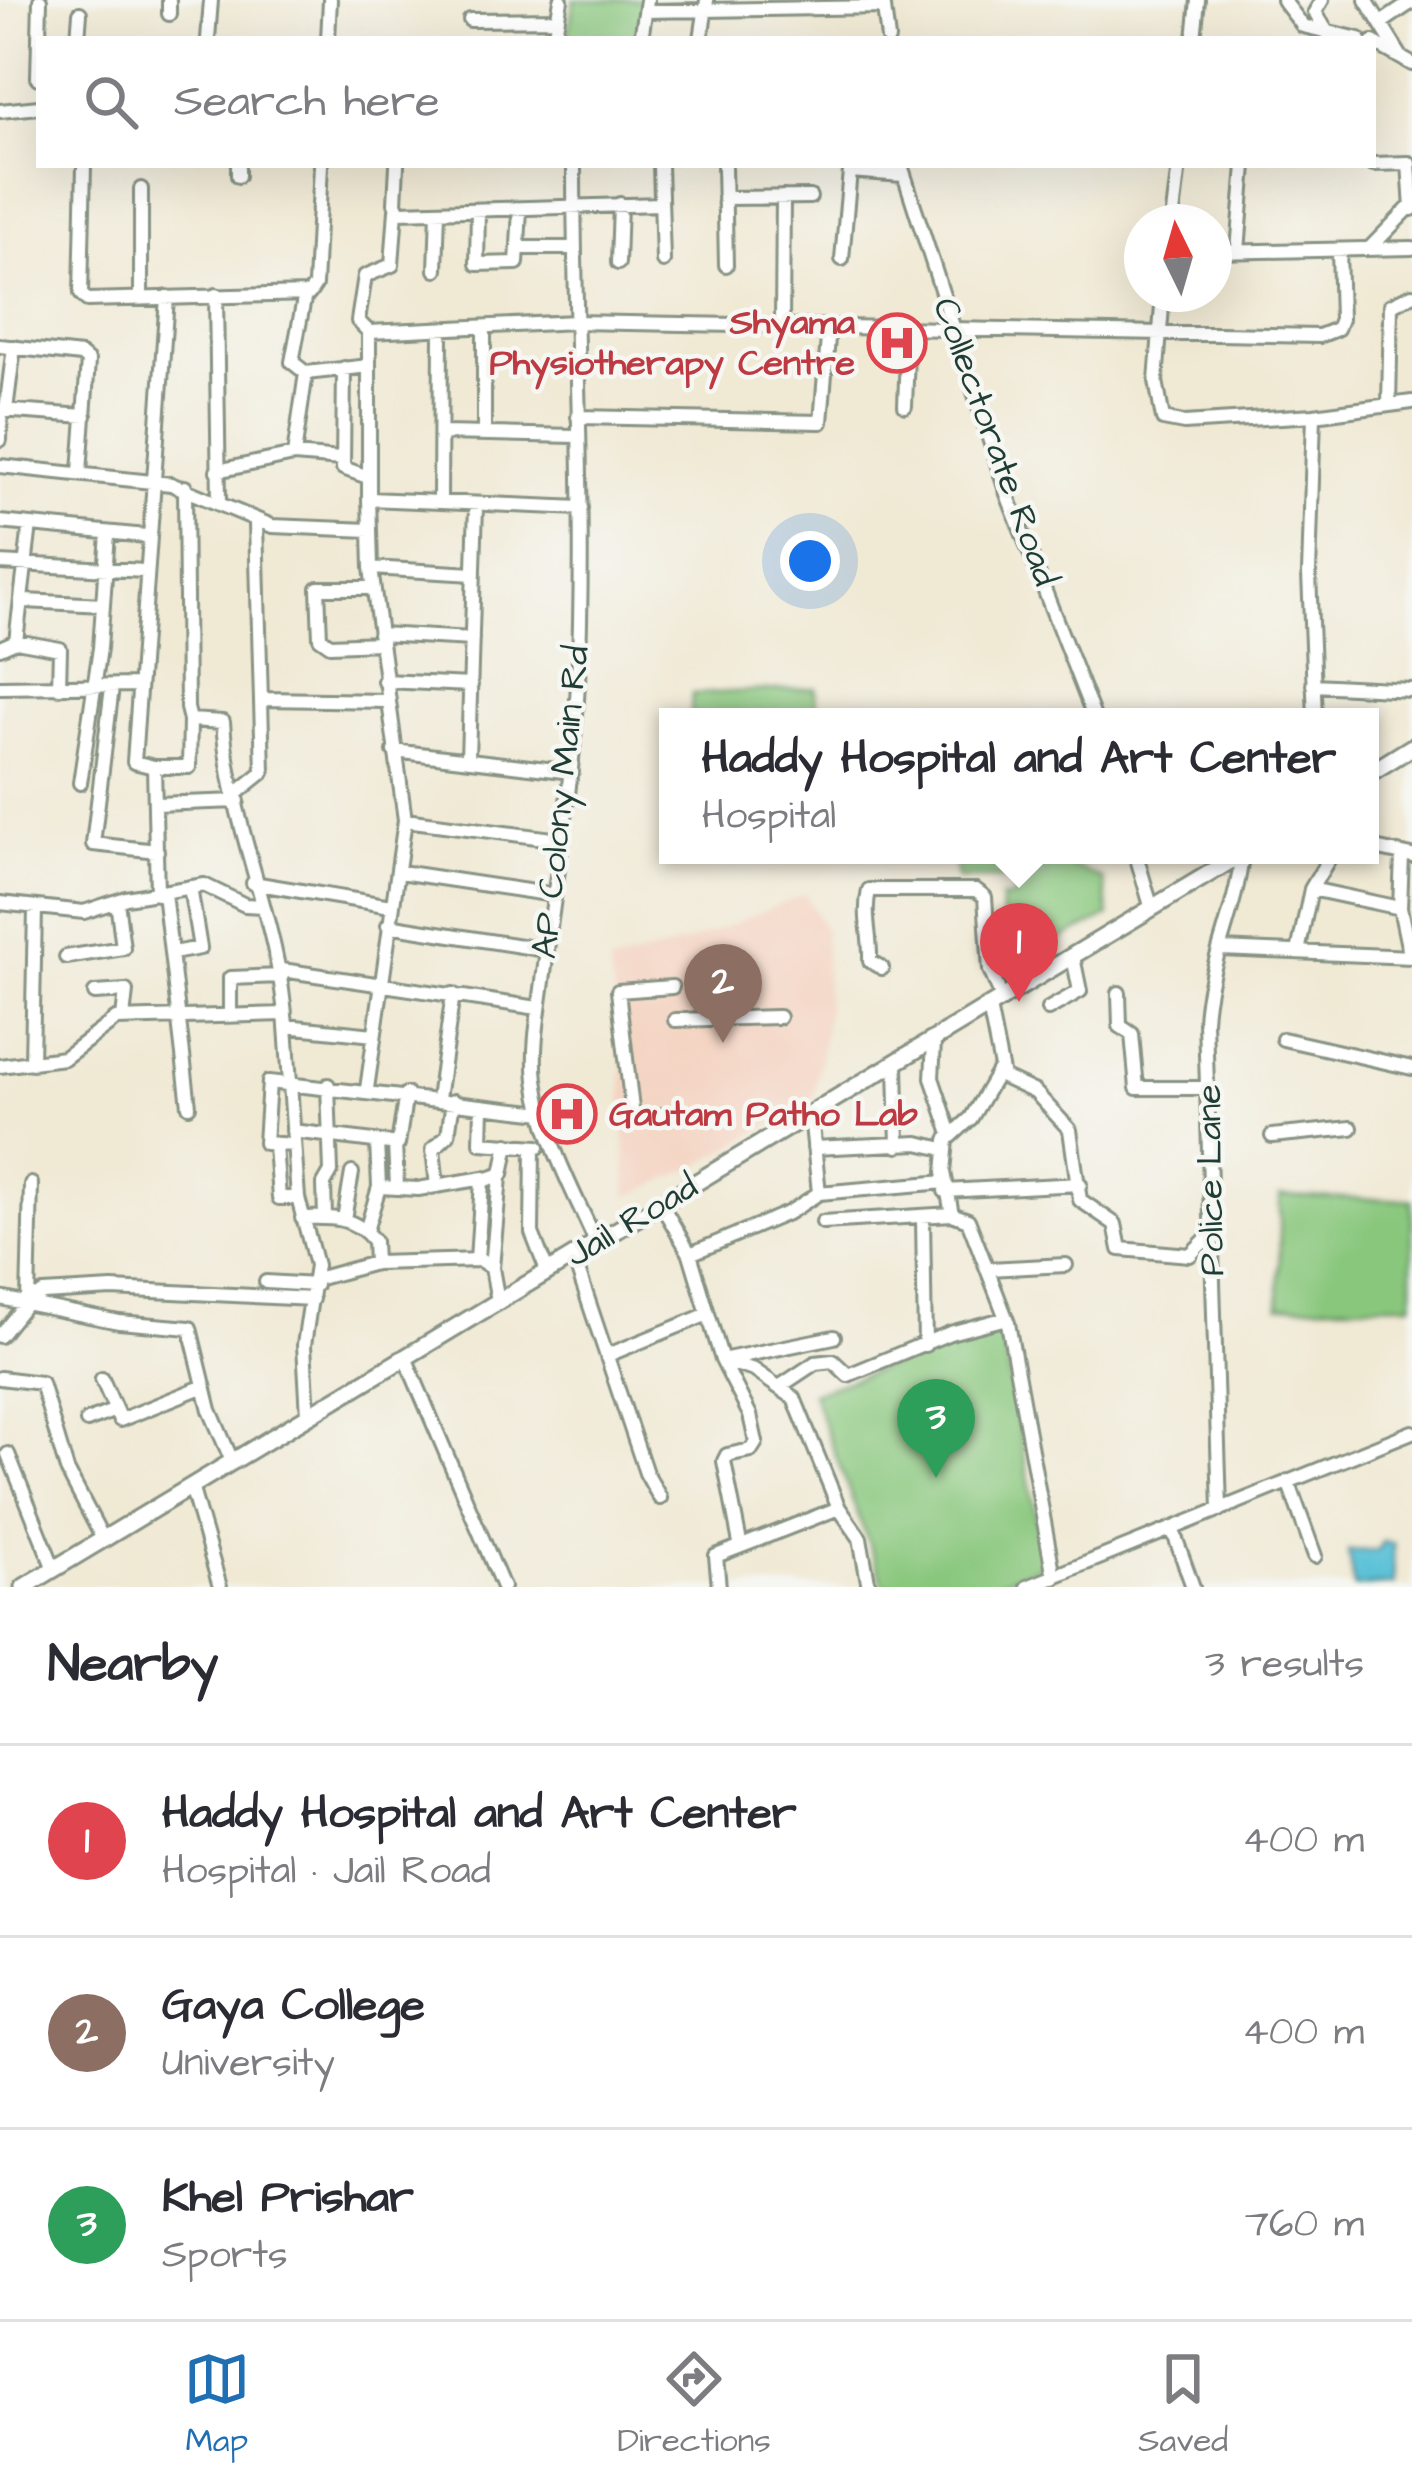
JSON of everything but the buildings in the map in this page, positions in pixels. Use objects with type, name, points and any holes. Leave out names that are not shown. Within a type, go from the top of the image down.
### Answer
[{"type":"main road","points":[[1379,767],[1412,747]]},
{"type":"main road","name":"Jail Road","points":[[24,1587],[1226,864]]},
{"type":"street","points":[[40,0],[40,36]]},
{"type":"street","points":[[208,36],[212,0]]},
{"type":"street","points":[[328,36],[330,0]]},
{"type":"street","points":[[555,36],[561,0]]},
{"type":"street","points":[[1194,36],[1198,0]]},
{"type":"street","points":[[1283,0],[1303,26],[1336,36]]},
{"type":"street","points":[[1322,0],[1315,12],[1329,35]]},
{"type":"street","points":[[1366,0],[1406,61]]},
{"type":"street","points":[[1381,23],[1412,2]]},
{"type":"street","points":[[641,36],[646,5],[883,3],[888,36]]},
{"type":"street","points":[[701,36],[706,5]]},
{"type":"street","points":[[78,36],[80,13]]},
{"type":"street","points":[[470,20],[558,19]]},
{"type":"street","points":[[1376,44],[1406,61]]},
{"type":"street","points":[[0,111],[36,107]]},
{"type":"street","points":[[1369,249],[1410,209],[1411,160],[1376,164]]},
{"type":"street","points":[[84,168],[82,299],[305,294]]},
{"type":"street","points":[[321,168],[315,285],[305,294],[292,362],[306,373],[369,366]]},
{"type":"street","points":[[397,168],[391,268],[368,274],[364,280],[358,324],[369,332],[575,322],[1158,335],[1330,333],[1341,320],[1339,250]]},
{"type":"street","name":"AP Colony Main Rd","points":[[574,168],[581,508],[572,772],[538,1008],[535,1075],[554,1147],[596,1242]]},
{"type":"street","points":[[660,168],[663,261]]},
{"type":"street","points":[[724,168],[727,265]]},
{"type":"street","points":[[1174,204],[1178,168]]},
{"type":"street","points":[[1238,251],[1244,168]]},
{"type":"street","points":[[842,259],[850,171],[902,170]]},
{"type":"street","name":"Collectorate Road","points":[[902,170],[1007,494],[1090,708]]},
{"type":"street","points":[[141,298],[142,189]]},
{"type":"street","points":[[782,324],[783,197]]},
{"type":"street","points":[[724,198],[810,197]]},
{"type":"street","points":[[618,263],[620,204]]},
{"type":"street","points":[[396,210],[661,204]]},
{"type":"street","points":[[478,209],[478,266],[515,265],[520,209]]},
{"type":"street","points":[[436,270],[438,212]]},
{"type":"street","points":[[518,248],[575,248]]},
{"type":"street","points":[[1232,251],[1412,248]]},
{"type":"street","points":[[216,295],[219,502]]},
{"type":"street","points":[[1389,405],[1390,305],[1412,295]]},
{"type":"street","points":[[167,297],[146,536],[134,763],[154,767],[189,766],[185,487]]},
{"type":"street","points":[[1161,312],[1156,405],[1163,419],[1184,423],[1314,415],[1412,402]]},
{"type":"street","points":[[578,417],[821,422],[829,326]]},
{"type":"street","points":[[905,406],[908,327]]},
{"type":"street","points":[[484,328],[484,433]]},
{"type":"street","points":[[440,502],[441,330]]},
{"type":"street","points":[[367,1089],[405,820],[371,588],[369,332]]},
{"type":"street","points":[[0,440],[7,346],[86,357],[80,472]]},
{"type":"street","points":[[344,368],[341,459],[346,472],[368,477]]},
{"type":"street","points":[[294,455],[306,373]]},
{"type":"street","points":[[2,410],[85,416]]},
{"type":"street","points":[[1314,415],[1309,574],[1315,708]]},
{"type":"street","points":[[443,433],[577,436]]},
{"type":"street","points":[[217,471],[294,455],[341,459]]},
{"type":"street","points":[[0,466],[185,487],[256,523],[370,530]]},
{"type":"street","points":[[369,500],[581,508]]},
{"type":"street","points":[[468,758],[476,505]]},
{"type":"street","points":[[0,522],[146,536]]},
{"type":"street","points":[[156,804],[238,796],[263,772],[256,523]]},
{"type":"street","points":[[16,641],[25,601],[23,564],[30,525]]},
{"type":"street","points":[[80,783],[95,686],[108,533]]},
{"type":"street","points":[[0,563],[145,571]]},
{"type":"street","points":[[370,568],[475,574]]},
{"type":"street","points":[[371,588],[318,588],[320,638],[330,645],[379,639],[472,639]]},
{"type":"street","points":[[25,601],[103,605]]},
{"type":"street","points":[[0,648],[16,641],[60,649],[59,688]]},
{"type":"street","points":[[384,681],[471,685]]},
{"type":"street","points":[[0,688],[137,685]]},
{"type":"street","points":[[1313,685],[1412,690]]},
{"type":"street","points":[[112,687],[93,844],[157,850]]},
{"type":"street","points":[[264,699],[387,701]]},
{"type":"street","points":[[190,720],[223,722],[226,773],[238,796],[253,883],[282,973],[298,1198],[314,1288],[304,1345],[308,1415]]},
{"type":"street","points":[[394,751],[572,772]]},
{"type":"street","points":[[154,767],[161,893],[173,953],[189,1106]]},
{"type":"street","points":[[405,820],[560,840]]},
{"type":"street","points":[[1221,949],[1411,957],[1400,908],[1407,855]]},
{"type":"street","points":[[1139,864],[1153,909]]},
{"type":"street","name":"Police Lane","points":[[1220,1510],[1206,997],[1239,864]]},
{"type":"street","points":[[1298,952],[1311,889],[1326,864]]},
{"type":"street","points":[[400,872],[554,895]]},
{"type":"street","points":[[253,883],[391,906]]},
{"type":"street","points":[[0,903],[84,912],[204,885],[245,905],[262,906]]},
{"type":"street","points":[[173,953],[200,948],[190,887]]},
{"type":"street","points":[[1311,889],[1400,908]]},
{"type":"street","points":[[882,968],[870,961],[872,935],[864,914],[868,890],[976,890],[985,897],[999,1070],[1007,1082],[1035,1091],[1070,1130],[1080,1200],[1115,1224],[1120,1249],[1190,1255],[1212,1233]]},
{"type":"street","points":[[66,957],[123,947],[117,901]]},
{"type":"street","points":[[32,1063],[35,908]]},
{"type":"street","points":[[388,925],[546,950]]},
{"type":"street","points":[[1048,1009],[1080,991],[1073,957]]},
{"type":"street","points":[[230,1016],[230,978],[282,973],[381,981],[538,1008]]},
{"type":"street","points":[[672,987],[618,991],[633,1117],[684,1114]]},
{"type":"street","points":[[94,993],[125,991],[124,1018]]},
{"type":"street","points":[[1119,993],[1120,1026],[1132,1034],[1137,1088],[1210,1088]]},
{"type":"street","points":[[437,1186],[434,1144],[448,1135],[453,994]]},
{"type":"street","points":[[0,1066],[64,1058],[111,1022],[124,1018],[230,1016],[374,1035]]},
{"type":"street","points":[[675,1020],[779,1017]]},
{"type":"street","points":[[1283,1039],[1412,1068]]},
{"type":"street","points":[[934,1042],[932,1078],[951,1134]]},
{"type":"street","points":[[896,1065],[898,1146]]},
{"type":"street","points":[[952,1214],[945,1187],[944,1149],[951,1134],[970,1118],[999,1070]]},
{"type":"street","points":[[275,1146],[264,1139],[266,1084],[291,1081],[543,1113]]},
{"type":"street","points":[[325,1217],[331,1136],[328,1085]]},
{"type":"street","points":[[397,1187],[395,1144],[406,1094]]},
{"type":"street","points":[[482,1106],[479,1140],[554,1147]]},
{"type":"street","points":[[811,1115],[819,1193]]},
{"type":"street","points":[[1272,1136],[1351,1128]]},
{"type":"street","points":[[275,1146],[293,1138],[331,1136],[395,1144]]},
{"type":"street","points":[[366,1231],[379,1186],[377,1142]]},
{"type":"street","points":[[498,1301],[492,1268],[500,1177],[508,1144]]},
{"type":"street","points":[[275,1146],[279,1198],[298,1198]]},
{"type":"street","points":[[533,1147],[532,1233],[548,1271]]},
{"type":"street","points":[[814,1148],[944,1149]]},
{"type":"street","points":[[344,1219],[352,1173]]},
{"type":"street","points":[[379,1186],[437,1186],[500,1177]]},
{"type":"street","points":[[477,1260],[484,1178]]},
{"type":"street","points":[[28,1300],[31,1184]]},
{"type":"street","points":[[690,1254],[790,1212],[819,1193],[1081,1184]]},
{"type":"street","points":[[661,1204],[690,1254],[722,1360],[750,1415],[756,1442],[752,1450],[724,1461],[740,1543]]},
{"type":"street","points":[[823,1222],[952,1214],[968,1220],[1005,1309],[1003,1319]]},
{"type":"street","points":[[302,1217],[344,1219],[366,1231],[374,1241],[375,1263]]},
{"type":"street","points":[[922,1217],[925,1345]]},
{"type":"street","points":[[573,1256],[646,1473],[661,1498]]},
{"type":"street","points":[[0,1336],[28,1300],[43,1293],[314,1288],[375,1263],[477,1260],[492,1268]]},
{"type":"street","points":[[989,1269],[1066,1265]]},
{"type":"street","points":[[266,1282],[314,1288]]},
{"type":"street","points":[[155,1325],[157,1293]]},
{"type":"street","points":[[0,1298],[119,1322],[190,1328],[204,1386],[232,1461]]},
{"type":"street","points":[[608,1354],[708,1314]]},
{"type":"street","points":[[779,1387],[815,1363],[833,1361],[848,1376],[1003,1319]]},
{"type":"street","points":[[1003,1319],[1009,1323],[1054,1576]]},
{"type":"street","points":[[722,1360],[834,1337]]},
{"type":"street","points":[[405,1357],[503,1587]]},
{"type":"street","points":[[722,1360],[754,1370],[794,1398],[839,1508],[860,1538],[869,1587]]},
{"type":"street","points":[[0,1378],[31,1377],[41,1383],[67,1470],[103,1539]]},
{"type":"street","points":[[103,1379],[113,1411],[126,1420],[204,1386]]},
{"type":"street","points":[[87,1421],[113,1411]]},
{"type":"street","points":[[1027,1587],[1412,1432]]},
{"type":"street","points":[[8,1454],[54,1569]]},
{"type":"street","points":[[1288,1481],[1315,1556]]},
{"type":"street","points":[[191,1486],[220,1587]]},
{"type":"street","points":[[719,1587],[716,1556],[839,1508]]},
{"type":"street","points":[[1173,1531],[1193,1587]]},
{"type":"shaded area","points":[[805,894],[824,929],[827,1010],[814,1098],[699,1165],[627,1197],[620,1024],[609,965],[689,942]]},
{"type":"green space","points":[[574,0],[647,0],[641,36],[568,36]]},
{"type":"green space","points":[[816,688],[817,708],[691,708],[692,694]]},
{"type":"green space","points":[[955,864],[1069,864],[1103,880],[1109,916],[1055,942],[1005,949],[1001,899],[1015,897],[1013,879],[957,879]]},
{"type":"green space","points":[[1280,1196],[1412,1200],[1412,1304],[1279,1306]]},
{"type":"green space","points":[[1000,1328],[1045,1564],[986,1587],[885,1587],[812,1393]]},
{"type":"water","points":[[1382,1542],[1393,1543],[1394,1584],[1354,1587],[1348,1551],[1378,1550]]},
{"type":"place","name":"Shyama Physiotherapy Centre","points":[[897,343]]},
{"type":"place","name":"Haddy Hospital and Art Center","points":[[1019,1002]]},
{"type":"place","name":"Gaya College","points":[[723,1043]]},
{"type":"place","name":"Gautam Patho Lab","points":[[567,1114]]},
{"type":"place","name":"Khel Prishar","points":[[936,1478]]}]
